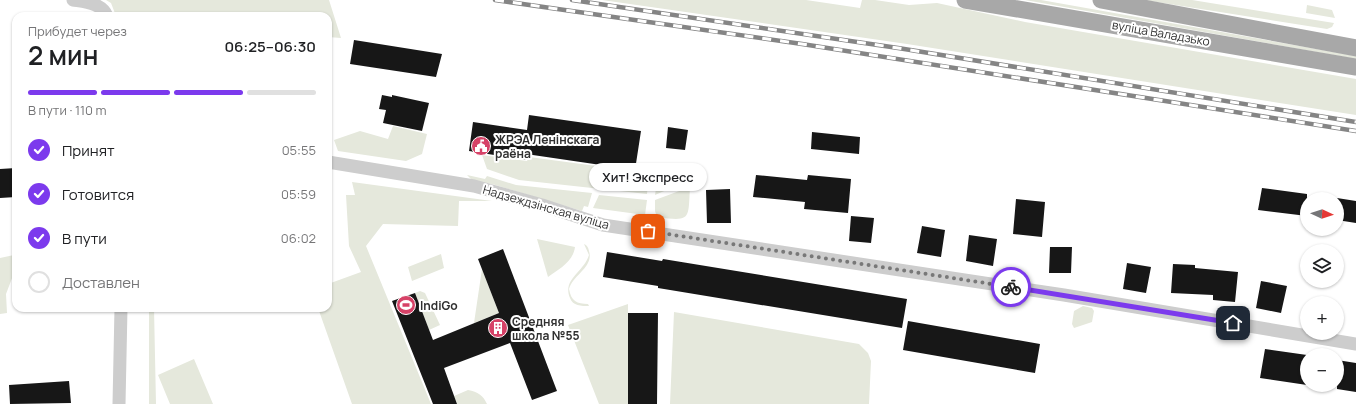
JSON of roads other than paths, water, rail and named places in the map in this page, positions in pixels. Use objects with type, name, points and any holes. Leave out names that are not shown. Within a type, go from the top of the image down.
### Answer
[{"type":"main road","name":"вуліца Валадзько","points":[[965,0],[1356,67]]},
{"type":"main road","name":"вуліца Валадзько","points":[[1101,0],[1356,48]]},
{"type":"street","points":[[73,0],[93,3],[106,12]]},
{"type":"street","name":"Надзеждзінская вуліца","points":[[332,163],[474,186],[603,224],[1064,295],[1356,344]]},
{"type":"street","points":[[119,404],[121,312]]},
{"type":"railway","points":[[495,0],[802,44],[1356,131]]},
{"type":"railway","points":[[572,0],[898,48],[1356,122]]},
{"type":"place","name":"ЖРЭА Ленінскага раёна","points":[[481,146]]},
{"type":"place","name":"Хит! Экспресс","points":[[648,231]]},
{"type":"place","name":"IndiGo","points":[[406,305]]},
{"type":"place","name":"Средняя школа №55","points":[[498,328]]}]
